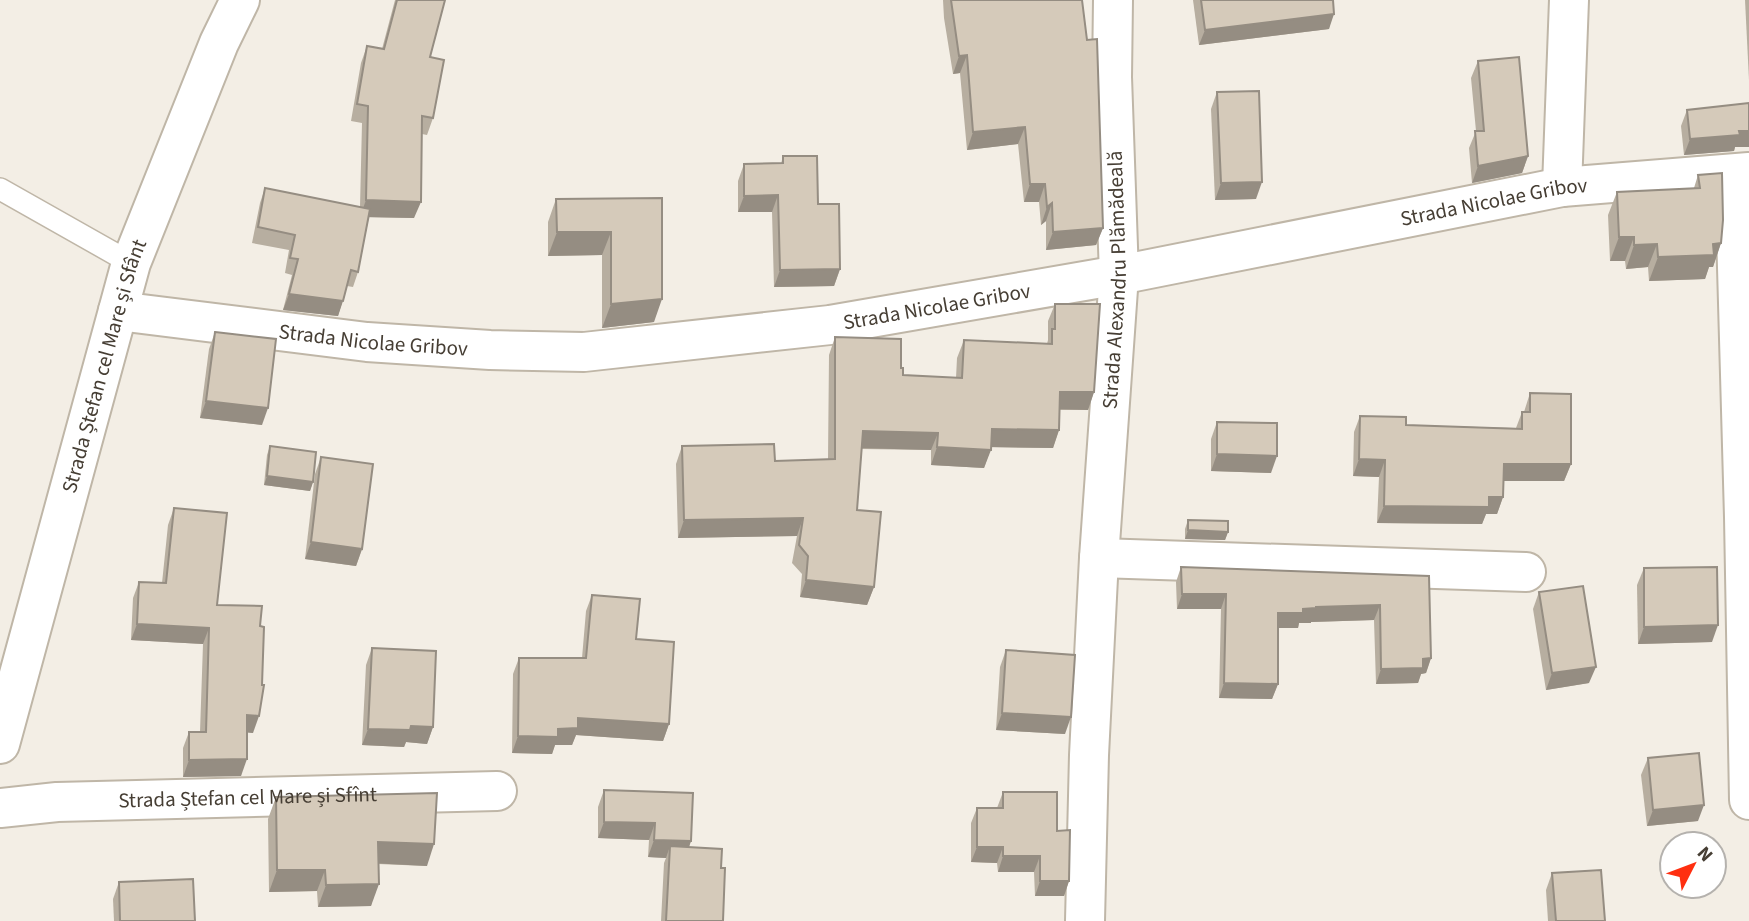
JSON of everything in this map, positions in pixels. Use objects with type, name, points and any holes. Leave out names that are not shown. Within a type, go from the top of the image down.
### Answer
[{"type":"street","name":"Strada Ștefan cel Mare și Sfânt","points":[[0,744],[131,263],[219,43],[240,0]]},
{"type":"street","name":"Strada Alexandru Plămădeală","points":[[1085,921],[1089,755],[1099,558],[1119,275],[1112,77],[1113,0]]},
{"type":"street","points":[[1562,187],[1569,0]]},
{"type":"street","name":"Strada Nicolae Gribov","points":[[118,311],[367,342],[584,352],[830,325],[1119,275],[1562,187],[1749,172]]},
{"type":"street","points":[[1749,178],[1735,196],[1749,800]]},
{"type":"street","points":[[1099,558],[1526,572]]},
{"type":"street","name":"Strada Ștefan cel Mare și Sfînt","points":[[0,807],[57,802],[497,791]]},
{"type":"lane","points":[[0,189],[131,263]]},
{"type":"building","points":[[397,0],[445,0],[430,57],[444,60],[433,118],[422,116],[421,202],[366,200],[368,106],[357,104],[367,46],[384,49]]},
{"type":"building","points":[[951,0],[1082,0],[1087,40],[1097,39],[1103,228],[1053,232],[1052,203],[1047,207],[1045,184],[1030,184],[1025,127],[973,132],[967,55],[959,56]]},
{"type":"building","points":[[1201,0],[1333,0],[1334,14],[1205,30]]},
{"type":"building","points":[[1519,57],[1528,156],[1478,166],[1475,131],[1484,131],[1478,61]]},
{"type":"building","points":[[1259,91],[1262,182],[1221,183],[1217,92]]},
{"type":"building","points":[[1749,103],[1749,131],[1739,131],[1740,135],[1690,139],[1687,110]]},
{"type":"building","points":[[783,156],[817,156],[818,204],[839,204],[840,269],[780,270],[778,195],[744,196],[744,164],[783,163]]},
{"type":"building","points":[[1722,173],[1721,243],[1713,244],[1714,255],[1658,257],[1657,244],[1634,245],[1634,237],[1619,237],[1617,192],[1700,188],[1698,175]]},
{"type":"building","points":[[265,188],[370,209],[358,272],[351,270],[343,301],[289,294],[298,259],[290,258],[295,235],[258,227]]},
{"type":"building","points":[[662,198],[662,299],[611,304],[611,232],[557,232],[556,199]]},
{"type":"building","points":[[1055,304],[1100,304],[1094,392],[1060,392],[1059,430],[992,429],[991,450],[937,447],[938,433],[863,431],[857,510],[881,512],[874,587],[806,580],[808,556],[799,545],[803,518],[684,520],[682,446],[774,444],[775,461],[835,459],[835,337],[901,339],[903,375],[962,378],[964,340],[1052,344]]},
{"type":"building","points":[[215,332],[276,339],[268,408],[206,401]]},
{"type":"building","points":[[1530,393],[1571,394],[1571,464],[1504,464],[1503,497],[1489,497],[1489,507],[1384,506],[1385,460],[1359,459],[1360,416],[1406,417],[1406,425],[1522,429],[1522,412],[1530,412]]},
{"type":"building","points":[[1217,422],[1277,423],[1277,456],[1217,454]]},
{"type":"building","points":[[270,446],[316,452],[313,482],[267,476]]},
{"type":"building","points":[[321,457],[373,464],[362,549],[311,542]]},
{"type":"building","points":[[174,508],[227,513],[217,605],[262,606],[260,626],[264,627],[264,685],[259,716],[247,715],[247,759],[189,760],[189,732],[206,732],[209,628],[137,624],[139,582],[166,583]]},
{"type":"building","points":[[1188,520],[1228,521],[1228,532],[1188,530]]},
{"type":"building","points":[[1181,567],[1429,576],[1431,658],[1423,659],[1423,668],[1381,669],[1380,605],[1316,607],[1303,609],[1303,613],[1278,613],[1278,684],[1224,683],[1226,594],[1182,594]]},
{"type":"building","points":[[1717,567],[1718,625],[1644,627],[1644,568]]},
{"type":"building","points":[[1583,586],[1596,667],[1552,673],[1539,592]]},
{"type":"building","points":[[592,595],[640,599],[636,639],[674,642],[669,724],[578,718],[578,728],[558,729],[558,737],[518,736],[519,658],[586,658]]},
{"type":"building","points":[[372,648],[436,651],[433,727],[411,726],[410,730],[368,729]]},
{"type":"building","points":[[1006,650],[1075,655],[1071,717],[1002,713]]},
{"type":"building","points":[[1699,753],[1704,805],[1653,810],[1648,758]]},
{"type":"building","points":[[604,790],[693,793],[691,841],[654,840],[655,823],[604,822]]},
{"type":"building","points":[[1003,792],[1057,792],[1057,831],[1070,830],[1069,881],[1040,881],[1040,856],[1003,856],[1003,847],[977,847],[977,808],[1003,808]]},
{"type":"building","points":[[437,793],[434,844],[378,842],[379,884],[326,885],[325,870],[277,870],[276,797]]},
{"type":"building","points":[[670,846],[722,849],[721,868],[725,868],[723,921],[666,921]]},
{"type":"building","points":[[1601,870],[1605,921],[1556,921],[1552,873]]},
{"type":"building","points":[[193,879],[195,921],[120,921],[119,882]]}]
